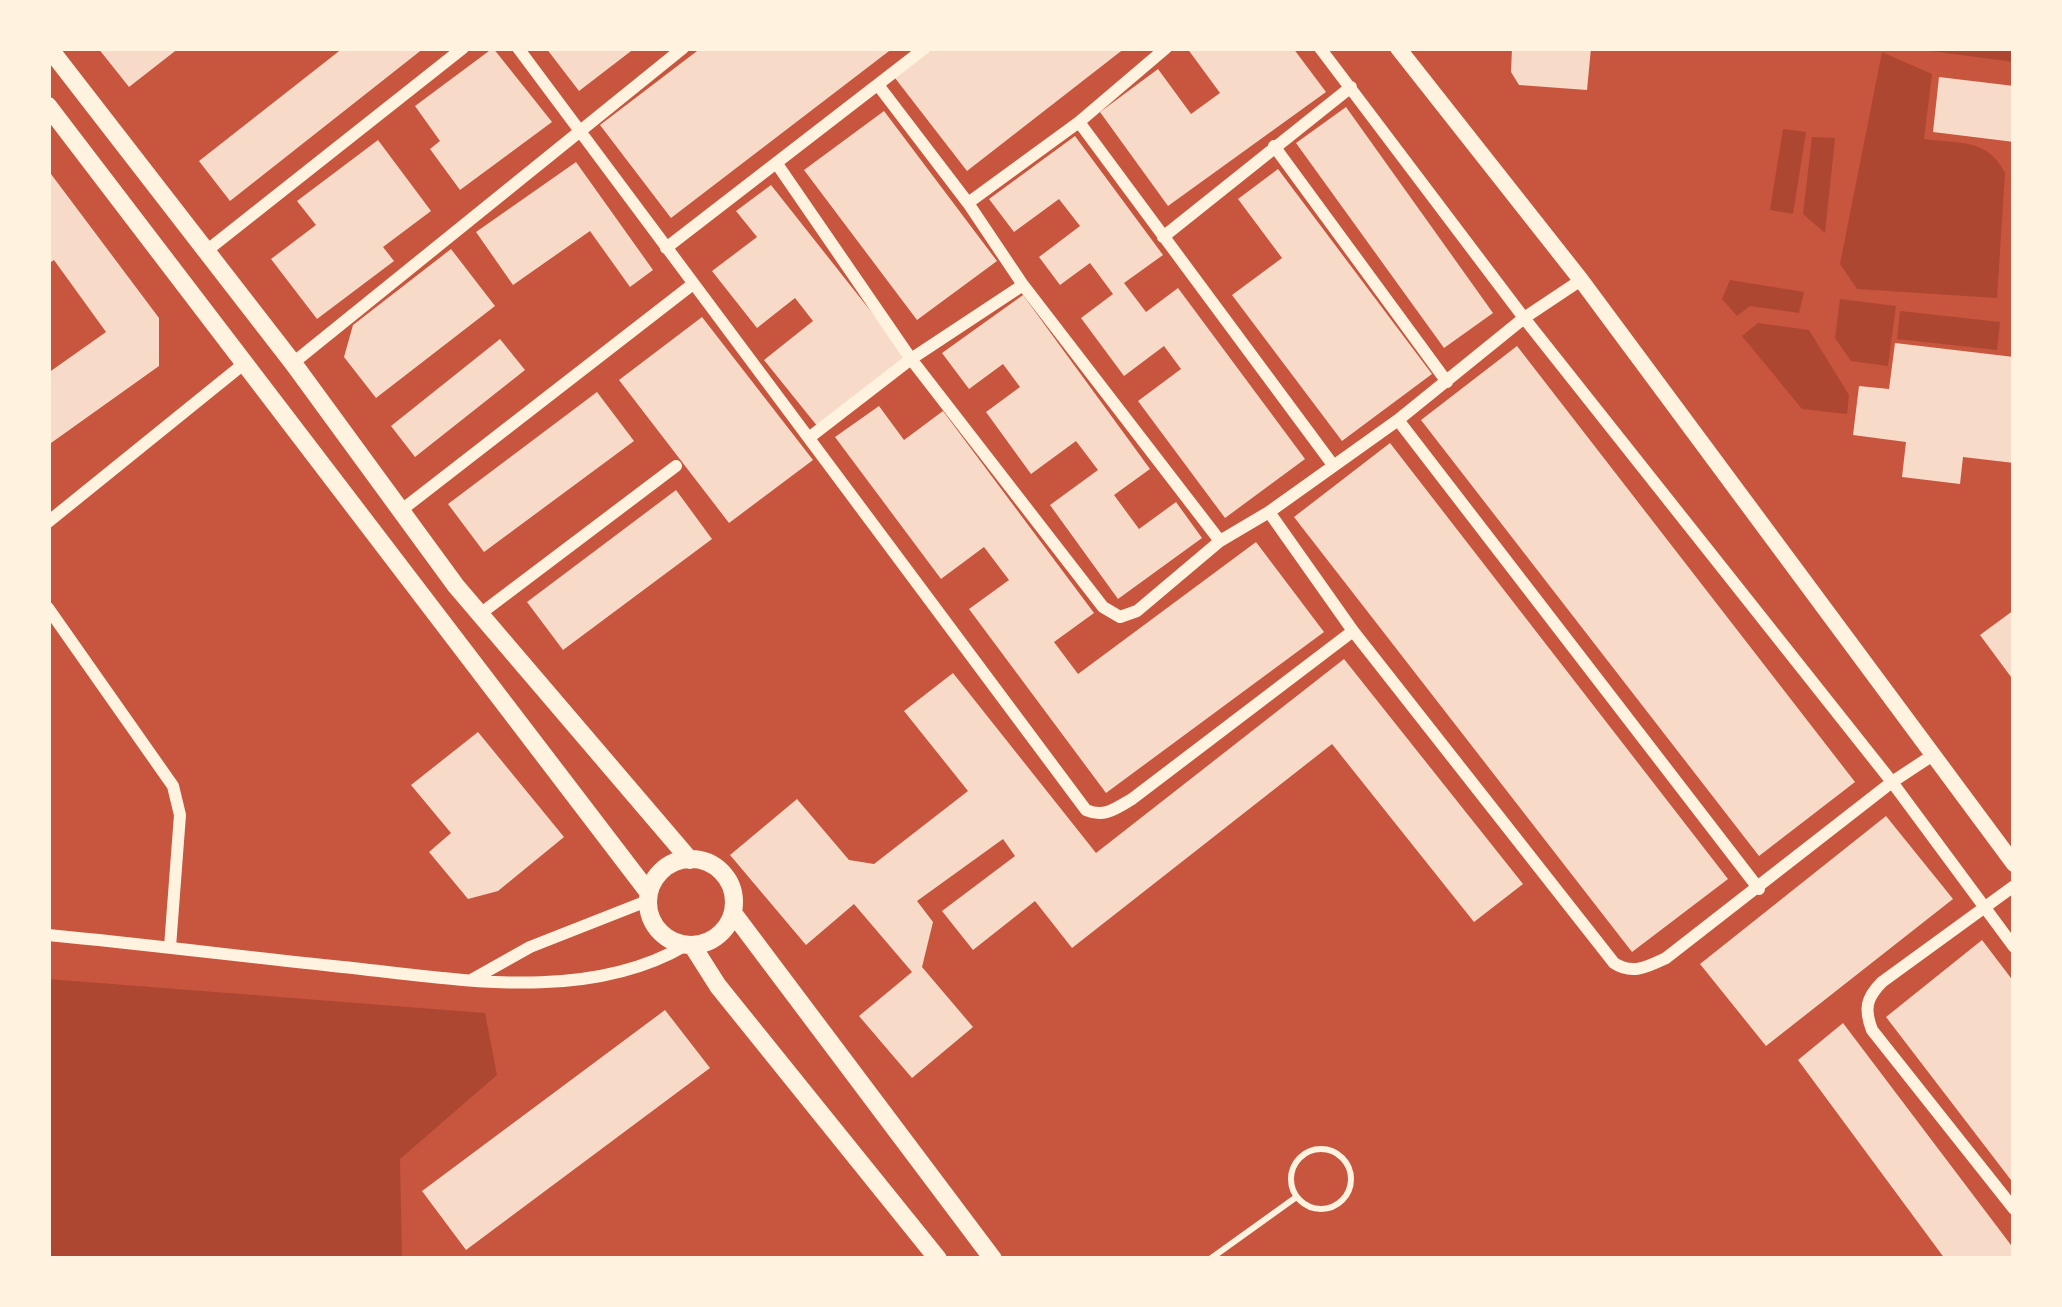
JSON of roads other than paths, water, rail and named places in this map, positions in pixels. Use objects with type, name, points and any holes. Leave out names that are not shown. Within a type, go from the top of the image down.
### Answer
[{"type":"main road","points":[[49,48],[292,363],[399,512],[690,860]]},
{"type":"main road","points":[[48,106],[648,897],[659,932],[689,945],[938,1259]]},
{"type":"main road","points":[[648,897],[664,869],[690,860],[703,861],[724,876],[734,900],[733,913],[718,936],[689,945]]},
{"type":"main road","points":[[733,913],[993,1259]]},
{"type":"street","points":[[204,253],[463,48]]},
{"type":"street","points":[[518,48],[1086,810],[1098,815],[1132,799],[1353,631]]},
{"type":"street","points":[[292,363],[682,48]]},
{"type":"street","points":[[666,248],[878,85],[908,53],[925,48]]},
{"type":"street","points":[[968,202],[1079,122],[1166,48]]},
{"type":"street","points":[[1320,48],[1524,319],[1892,782],[2014,947]]},
{"type":"street","points":[[1398,48],[1581,280],[2014,864]]},
{"type":"street","points":[[878,85],[1220,541]]},
{"type":"street","points":[[1163,237],[1351,87]]},
{"type":"street","points":[[1079,122],[1333,465]]},
{"type":"street","points":[[1274,146],[1447,382]]},
{"type":"street","points":[[777,164],[911,359],[1110,613],[1120,617],[1136,611],[1220,541],[1398,420],[1524,319],[1581,280]]},
{"type":"street","points":[[399,512],[693,284]]},
{"type":"street","points":[[810,437],[911,359],[1024,285]]},
{"type":"street","points":[[48,523],[246,362]]},
{"type":"street","points":[[1398,420],[1759,890]]},
{"type":"street","points":[[480,614],[676,466]]},
{"type":"street","points":[[1269,512],[1353,631],[1624,970],[1644,969],[1666,958],[1933,755]]},
{"type":"street","points":[[48,608],[173,786],[180,815],[170,947]]},
{"type":"street","points":[[2014,886],[1882,982],[1870,994],[1868,1018],[1872,1030],[2014,1210]]},
{"type":"street","points":[[470,980],[530,947],[648,897]]},
{"type":"street","points":[[48,935],[470,980],[592,977],[635,970],[689,945]]},
{"type":"lane","points":[[1327,1149],[1346,1162],[1351,1185],[1338,1204],[1316,1209],[1296,1197],[1291,1174],[1304,1154],[1327,1149]]},
{"type":"lane","points":[[1210,1259],[1296,1197]]}]
